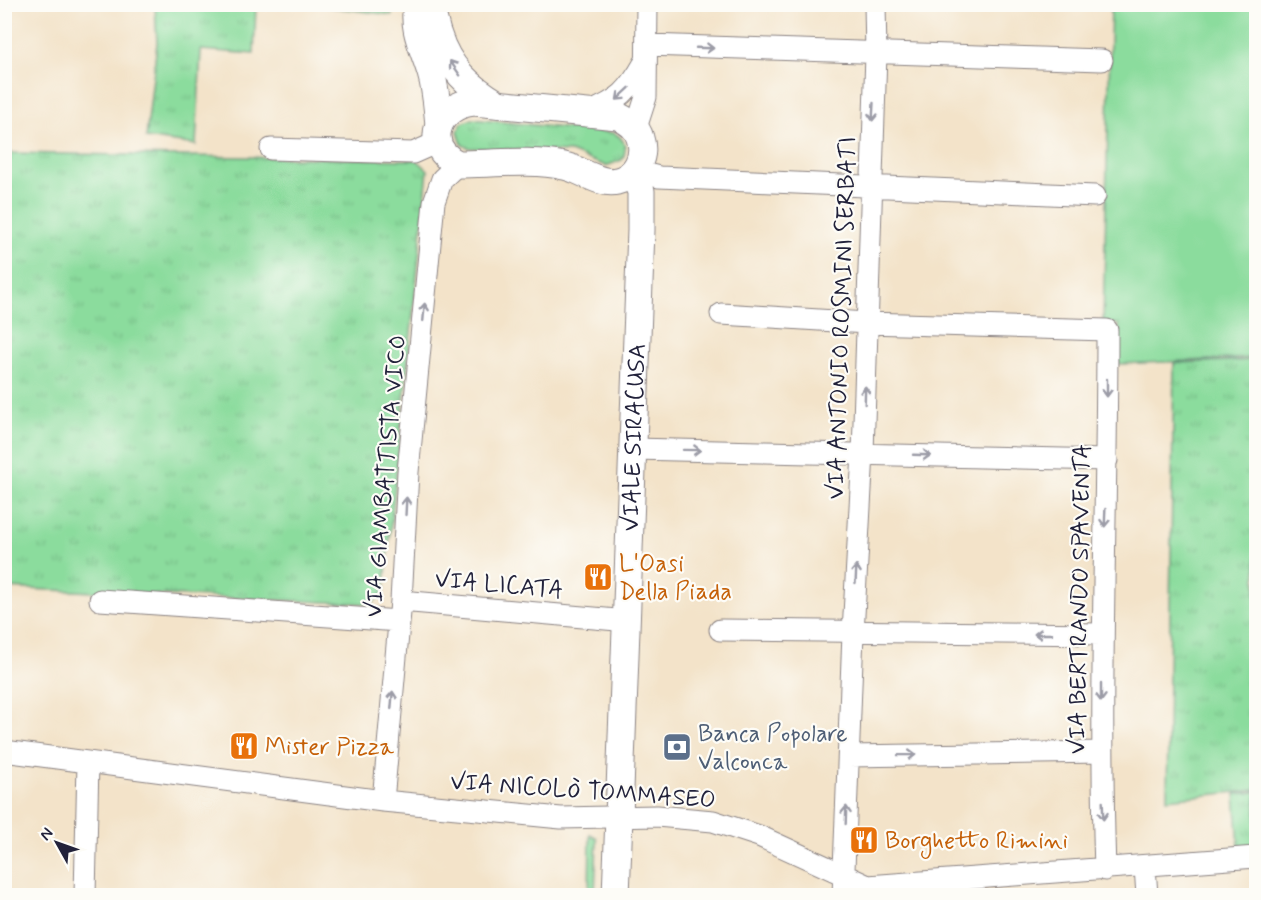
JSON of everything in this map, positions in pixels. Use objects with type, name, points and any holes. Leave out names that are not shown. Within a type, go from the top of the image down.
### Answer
[{"type":"street","points":[[417,4],[414,19],[431,73],[438,133],[447,159],[458,164],[562,165],[581,170],[621,195],[641,230]]},
{"type":"street","points":[[426,4],[430,9],[438,37],[451,65],[480,93],[499,104]]},
{"type":"street","points":[[271,149],[413,153],[438,133],[447,112],[464,103],[499,104],[618,116],[636,129],[646,97],[647,4]]},
{"type":"street","name":"VIA ANTONIO ROSMINI SERBATI","points":[[843,896],[853,633],[863,453],[876,54],[875,4]]},
{"type":"street","points":[[586,113],[614,103],[630,88],[647,52]]},
{"type":"street","points":[[647,52],[876,54],[1102,60]]},
{"type":"street","name":"VIALE SIRACUSA","points":[[616,896],[641,230],[642,169],[640,137],[636,129]]},
{"type":"street","name":"VIA GIAMBATTISTA VICO","points":[[383,801],[400,611],[408,472],[434,202],[442,179],[458,164]]},
{"type":"street","points":[[599,180],[614,182],[642,169],[870,188],[1095,196]]},
{"type":"street","points":[[721,314],[867,323]]},
{"type":"street","name":"VIA BERTRANDO SPAVENTA","points":[[867,323],[1107,330],[1107,460],[1101,634],[1101,752],[1105,870]]},
{"type":"street","points":[[634,450],[863,453],[1107,460]]},
{"type":"street","name":"VIA LICATA","points":[[100,600],[628,621]]},
{"type":"street","points":[[720,630],[1101,634]]},
{"type":"street","name":"VIA NICOLÒ TOMMASEO","points":[[4,751],[383,801],[561,818],[618,816],[713,821],[759,836],[868,886],[1257,857]]},
{"type":"street","points":[[849,756],[1101,752]]},
{"type":"street","points":[[85,896],[88,762]]},
{"type":"street","points":[[1145,866],[1147,896]]},
{"type":"green space","points":[[155,5],[256,5],[254,54],[201,50],[196,145],[146,138],[157,43]]},
{"type":"green space","points":[[314,5],[392,5],[392,15]]},
{"type":"green space","points":[[1111,5],[1256,5],[1256,358],[1119,364],[1119,324],[1103,324]]},
{"type":"green space","points":[[472,119],[614,133],[623,141],[625,152],[622,160],[606,166],[570,152],[470,148],[462,145],[458,131],[462,123]]},
{"type":"green space","points":[[5,153],[417,160],[428,170],[384,592],[371,604],[5,588]]},
{"type":"green space","points":[[1256,360],[1256,790],[1167,799],[1174,363]]},
{"type":"green space","points":[[1256,792],[1256,845],[1239,846],[1235,794]]},
{"type":"green space","points":[[590,834],[597,838],[595,895],[589,895]]},
{"type":"place","name":"L'Oasi Della Piada","points":[[598,577]]},
{"type":"place","name":"Mister Pizza","points":[[244,746]]},
{"type":"place","name":"Banca Popolare Valconca","points":[[677,747]]},
{"type":"place","name":"Borghetto Rimini","points":[[864,840]]}]
